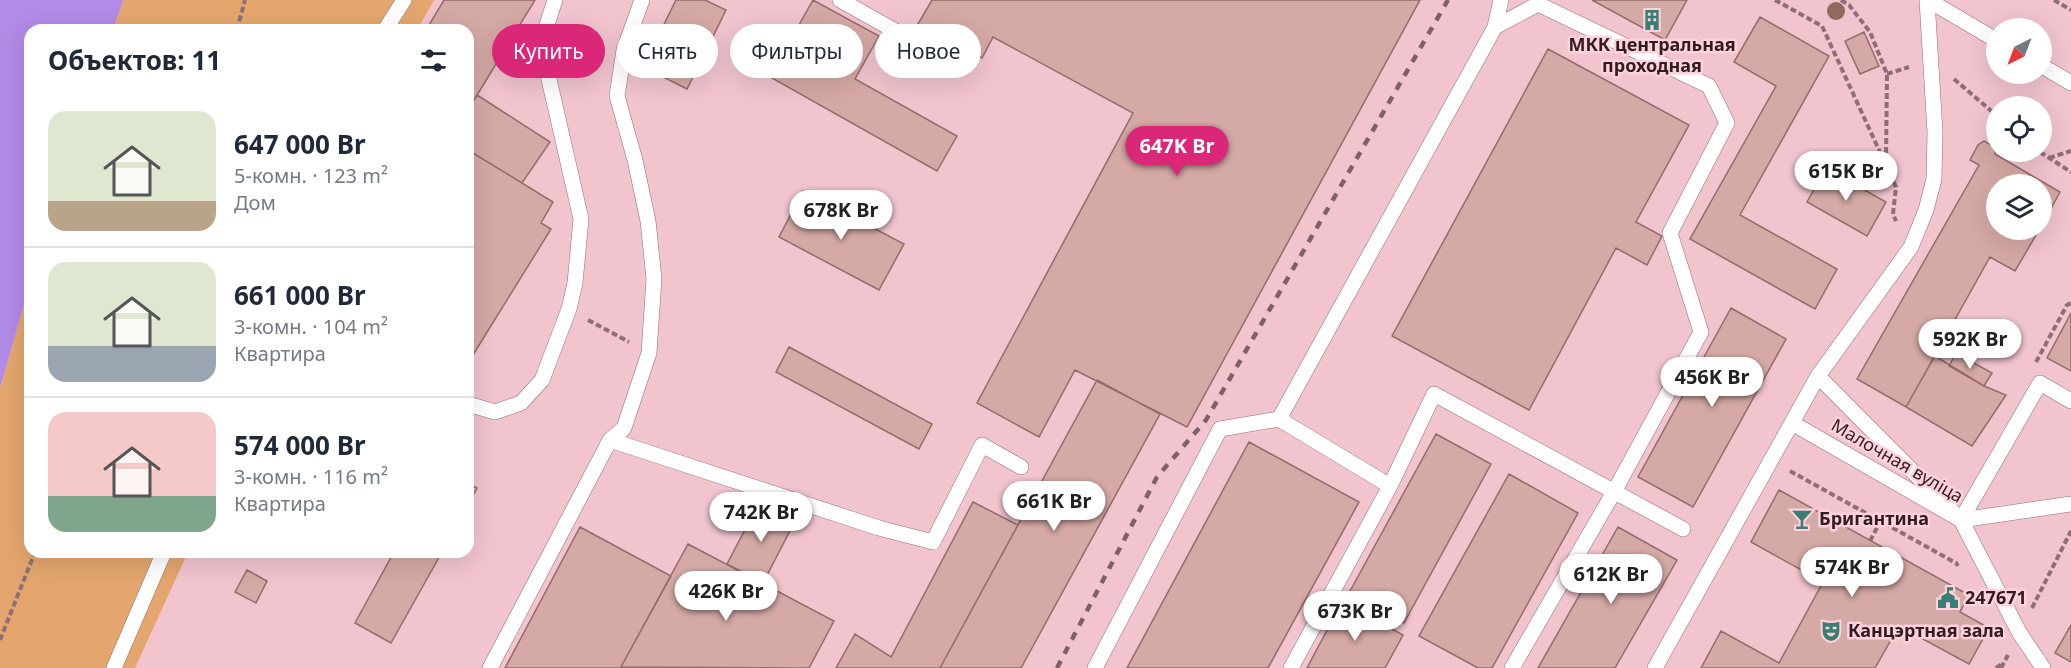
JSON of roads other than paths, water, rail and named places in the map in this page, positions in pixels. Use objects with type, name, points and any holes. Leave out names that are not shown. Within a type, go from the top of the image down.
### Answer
[{"type":"lane","points":[[390,24],[404,0]]},
{"type":"lane","points":[[474,406],[495,412],[520,403],[542,380],[569,309],[575,283],[581,219],[543,53],[543,37],[555,0]]},
{"type":"lane","points":[[490,668],[610,440],[624,429],[649,353],[654,279],[648,221],[635,160],[617,96],[624,50],[642,0]]},
{"type":"lane","points":[[840,0],[883,24]]},
{"type":"lane","points":[[1279,419],[1495,27],[1501,0]]},
{"type":"lane","points":[[1928,0],[1986,34]]},
{"type":"lane","points":[[1655,668],[1818,376],[1911,247],[1926,210],[1934,179],[1934,122],[1928,0]]},
{"type":"lane","points":[[1495,27],[1538,4],[1709,86],[1727,123],[1671,233],[1701,332],[1615,490],[1512,668]]},
{"type":"lane","points":[[2052,72],[2071,83]]},
{"type":"lane","points":[[1818,376],[1960,520]]},
{"type":"lane","points":[[1960,520],[2040,383],[2071,401]]},
{"type":"lane","points":[[1291,668],[1389,486],[1434,394],[1615,490],[1683,529]]},
{"type":"lane","points":[[1095,668],[1220,429],[1279,419],[1389,486]]},
{"type":"lane","name":"Малочная вуліца","points":[[1792,423],[1960,520],[2019,632],[2043,668]]},
{"type":"lane","points":[[610,440],[879,528],[933,542],[982,445],[1021,468]]},
{"type":"lane","points":[[1960,520],[2071,504]]},
{"type":"lane","points":[[114,668],[161,558]]},
{"type":"railway","points":[[1057,668],[1157,477],[1206,420],[1448,0]]},
{"type":"place","name":"МКК центральная проходная","points":[[1652,20]]},
{"type":"place","name":"Бригантина","points":[[1802,519]]},
{"type":"place","name":"247671","points":[[1948,598]]},
{"type":"place","name":"Канцэртная зала","points":[[1831,631]]}]
